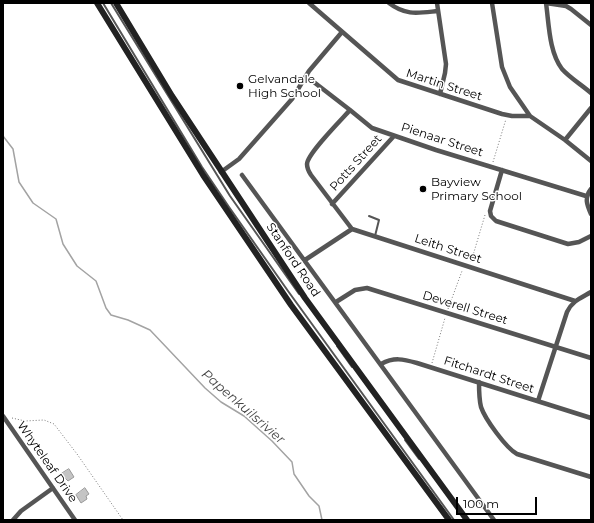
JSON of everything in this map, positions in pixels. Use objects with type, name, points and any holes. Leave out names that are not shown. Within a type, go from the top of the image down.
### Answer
[{"type":"main road","points":[[97,3],[207,181],[291,304],[449,520]]},
{"type":"main road","name":"Stanford Road","points":[[116,3],[172,96],[305,298],[467,520]]},
{"type":"street","name":"Martin Street","points":[[309,3],[398,80],[508,115],[530,116]]},
{"type":"street","points":[[389,3],[409,13],[438,11]]},
{"type":"street","points":[[437,3],[446,64],[440,94]]},
{"type":"street","points":[[492,3],[499,52],[505,76],[510,87],[530,116],[565,140],[591,161]]},
{"type":"street","points":[[591,25],[565,4],[546,3],[554,51],[557,60],[565,72],[591,93]]},
{"type":"street","points":[[221,172],[239,159],[292,99],[306,76],[342,32]]},
{"type":"street","name":"Pienaar Street","points":[[306,76],[372,128],[436,150],[586,196]]},
{"type":"street","points":[[565,140],[591,108]]},
{"type":"street","points":[[305,260],[352,228],[332,204],[308,170],[307,162],[316,149],[350,110]]},
{"type":"street","name":"Potts Street","points":[[332,204],[394,136]]},
{"type":"street","points":[[502,170],[490,211],[491,216],[496,221],[568,244],[575,244],[591,236]]},
{"type":"street","name":"Stanford Road","points":[[242,175],[494,520]]},
{"type":"street","points":[[591,189],[586,196],[591,214]]},
{"type":"street","name":"Leith Street","points":[[352,228],[575,301]]},
{"type":"street","name":"Deverell Street","points":[[336,302],[355,290],[367,288],[591,358]]},
{"type":"street","points":[[538,401],[564,319],[570,306],[575,301],[591,292]]},
{"type":"street","name":"Fitchardt Street","points":[[381,364],[387,360],[400,358],[591,418]]},
{"type":"street","points":[[479,382],[479,396],[484,414],[507,447],[517,454],[591,477]]},
{"type":"street","name":"Whyteleaf Drive","points":[[3,416],[75,520]]},
{"type":"street","points":[[13,520],[21,511],[53,488]]},
{"type":"lane","points":[[103,3],[202,167],[233,213],[314,328],[454,520]]},
{"type":"lane","points":[[111,3],[193,138],[236,205],[275,262],[463,520]]},
{"type":"lane","points":[[369,216],[379,220],[375,236]]},
{"type":"path","points":[[492,167],[508,115]]},
{"type":"path","points":[[470,266],[484,217],[490,211]]},
{"type":"path","points":[[3,416],[25,421],[44,420],[54,424],[123,520]]},
{"type":"building","points":[[69,469],[74,477],[68,481],[61,474]]},
{"type":"building","points":[[85,488],[89,494],[86,496],[87,499],[81,503],[76,495]]},
{"type":"waterway","name":"Papenkuilsrivier","points":[[3,136],[13,149],[19,182],[33,203],[56,219],[63,244],[77,266],[96,281],[106,308],[111,315],[128,320],[150,330],[205,388],[221,402],[244,416],[272,441],[292,462],[294,474],[309,496],[319,506],[322,520]]},
{"type":"place","name":"Gelvandale High School","points":[[240,86]]},
{"type":"place","name":"Bayview Primary School","points":[[423,189]]}]
